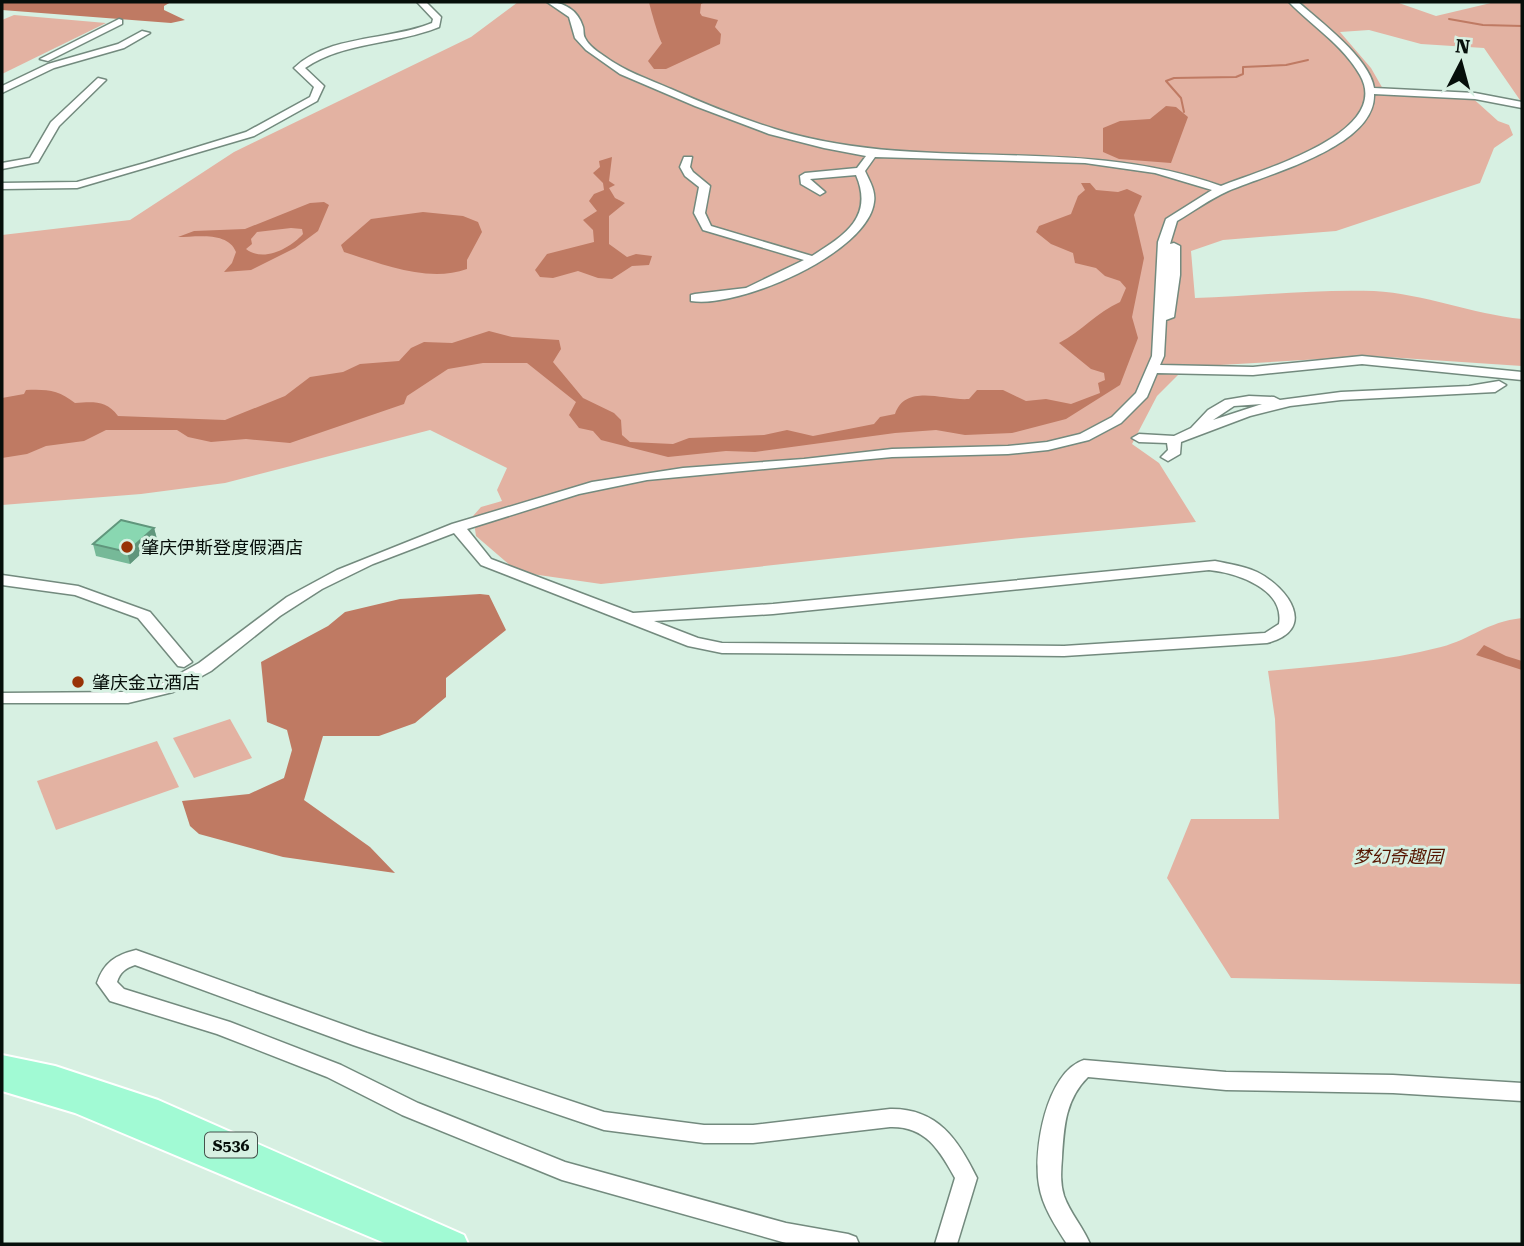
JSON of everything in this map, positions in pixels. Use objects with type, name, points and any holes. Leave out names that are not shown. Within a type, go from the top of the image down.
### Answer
[{"type":"main road","name":"S536","points":[[2,1065],[55,1076],[149,1108],[454,1244]]},
{"type":"main road","name":"S536","points":[[2,1081],[81,1104],[417,1244]]},
{"type":"street","points":[[2,186],[77,186],[218,146],[250,134],[314,99],[319,86],[299,68],[308,61],[350,46],[408,35],[436,25],[438,19],[421,2]]},
{"type":"street","points":[[551,2],[573,14],[578,21],[580,38],[606,63],[769,131],[873,153],[1068,159],[1165,173],[1222,190]]},
{"type":"street","points":[[2,698],[114,698],[144,696],[169,688],[208,666],[258,623],[322,583],[373,558],[586,493],[645,481],[889,458],[1001,456],[1051,451],[1097,437],[1118,427],[1142,406],[1159,369],[1174,286],[1174,240],[1183,213],[1222,190],[1295,161],[1344,136],[1363,119],[1370,91],[1369,83],[1321,25],[1293,2]]},
{"type":"street","points":[[2,80],[119,22]]},
{"type":"street","points":[[2,90],[51,66],[74,57],[121,46],[145,33]]},
{"type":"street","points":[[2,166],[34,160],[55,124],[101,80]]},
{"type":"street","points":[[1370,91],[1475,96],[1522,105]]},
{"type":"street","points":[[820,192],[805,183],[805,176],[860,171],[873,153]]},
{"type":"street","points":[[688,159],[685,167],[689,174],[705,186],[698,214],[700,222],[707,228],[811,259]]},
{"type":"street","points":[[695,298],[757,289],[834,246],[862,222],[869,201],[860,171]]},
{"type":"street","points":[[1159,369],[1253,371],[1362,360],[1522,376]]},
{"type":"street","points":[[1139,438],[1158,437],[1172,441],[1196,431],[1209,413],[1219,406],[1263,400],[1450,393],[1495,388],[1499,384]]},
{"type":"street","points":[[1168,457],[1175,450],[1172,441]]},
{"type":"street","points":[[459,530],[486,562],[628,618],[694,642],[722,648],[1064,651],[1267,638],[1280,634],[1287,626],[1288,617],[1280,597],[1254,577],[1238,570],[1209,565],[773,609],[628,618]]},
{"type":"street","points":[[2,704],[111,706],[142,703],[174,693],[213,670],[259,630],[310,597],[380,562],[459,530]]},
{"type":"street","points":[[2,580],[78,591],[144,615],[184,662],[208,666]]},
{"type":"street","points":[[169,688],[184,662]]},
{"type":"street","points":[[848,1244],[786,1233],[562,1171],[410,1109],[334,1071],[223,1028],[117,995],[107,984],[110,972],[120,961],[136,957],[360,1039],[604,1121],[704,1133],[753,1134],[890,1118],[914,1119],[938,1136],[956,1156],[966,1178],[946,1244]]},
{"type":"street","points":[[1079,1244],[1064,1220],[1050,1185],[1051,1144],[1055,1108],[1069,1080],[1084,1069],[1226,1081],[1393,1084],[1522,1092]]},
{"type":"green space","points":[[518,2],[1396,2],[1436,16],[1495,2],[1522,2],[1522,103],[1484,48],[1421,44],[1369,30],[1340,32],[1371,68],[1383,89],[1468,94],[1498,121],[1509,125],[1513,135],[1494,148],[1480,183],[1336,231],[1223,240],[1191,251],[1195,298],[1374,291],[1412,296],[1522,319],[1522,366],[1371,356],[1186,367],[1157,396],[1132,444],[1159,463],[1196,522],[1021,538],[601,584],[518,572],[476,536],[473,516],[481,507],[502,501],[497,490],[507,468],[430,430],[225,483],[141,494],[2,505],[2,235],[130,220],[234,152],[471,37]]},
{"type":"green space","points":[[14,15],[106,23],[2,74],[2,20]]},
{"type":"green space","name":"梦幻奇趣园","points":[[1522,618],[1522,984],[1231,978],[1167,878],[1191,819],[1279,819],[1275,719],[1268,671],[1420,652],[1452,644],[1499,623]]},
{"type":"green space","points":[[230,719],[252,758],[194,778],[173,738]]},
{"type":"green space","points":[[157,741],[179,787],[56,830],[37,781]]},
{"type":"shaded area","points":[[2,2],[171,2],[164,6],[164,10],[185,20],[171,23],[2,10]]},
{"type":"shaded area","points":[[649,2],[705,2],[701,4],[700,13],[718,20],[715,27],[721,34],[720,44],[666,69],[654,69],[648,61],[662,43]]},
{"type":"shaded area","points":[[1166,106],[1176,107],[1188,117],[1171,163],[1119,159],[1103,152],[1103,128],[1120,121],[1150,119]]},
{"type":"shaded area","points":[[612,157],[609,181],[615,185],[609,188],[615,198],[625,203],[609,216],[609,244],[627,257],[636,254],[652,256],[649,265],[632,266],[612,279],[598,278],[578,271],[553,278],[540,277],[535,270],[547,254],[594,242],[593,230],[583,220],[597,211],[589,201],[594,194],[604,190],[603,183],[593,173],[600,167],[599,161]]},
{"type":"shaded area","points":[[1081,183],[1090,183],[1096,190],[1118,192],[1127,189],[1142,196],[1134,215],[1144,258],[1132,317],[1138,338],[1120,385],[1066,419],[1012,433],[965,435],[936,430],[755,452],[726,451],[668,457],[601,440],[593,431],[579,428],[569,415],[576,402],[527,363],[483,363],[448,369],[407,396],[404,404],[290,443],[246,439],[211,442],[188,437],[177,430],[106,430],[84,441],[46,446],[27,454],[2,458],[2,398],[24,394],[26,390],[52,391],[75,403],[99,403],[109,407],[118,416],[225,420],[285,396],[310,377],[343,372],[360,364],[399,361],[411,348],[424,342],[452,343],[489,331],[512,337],[559,340],[561,349],[553,362],[583,398],[614,413],[621,420],[622,435],[630,442],[673,444],[689,438],[764,435],[787,430],[813,436],[874,424],[880,417],[895,414],[900,405],[917,396],[969,399],[977,390],[1003,390],[1026,401],[1046,399],[1071,404],[1100,393],[1098,383],[1105,380],[1104,373],[1091,369],[1059,343],[1120,302],[1126,288],[1120,281],[1105,276],[1096,268],[1075,263],[1073,253],[1051,244],[1036,232],[1039,226],[1071,214],[1078,196],[1085,190]]},
{"type":"shaded area","points":[[324,202],[329,205],[318,231],[295,248],[251,270],[224,272],[232,263],[236,252],[226,241],[211,237],[178,237],[194,231],[245,229],[310,203]],"holes":[[[302,229],[303,234],[298,239],[276,252],[261,255],[246,249],[252,244],[251,239],[257,232]]]},
{"type":"shaded area","points":[[423,212],[463,216],[478,222],[482,232],[467,260],[467,269],[452,273],[421,273],[344,252],[341,245],[371,219]]},
{"type":"shaded area","points":[[489,595],[506,630],[446,678],[446,697],[415,723],[379,736],[323,736],[304,800],[370,847],[395,873],[283,857],[199,834],[190,826],[182,801],[249,794],[284,778],[292,750],[287,730],[267,722],[261,662],[328,626],[345,612],[400,599]]},
{"type":"shaded area","points":[[1484,645],[1522,661],[1522,670],[1476,655]]},
{"type":"building","points":[[121,520],[154,528],[127,552],[93,544]]},
{"type":"waterway","points":[[1449,19],[1483,25],[1522,26]]},
{"type":"waterway","points":[[1184,112],[1181,98],[1166,81],[1174,78],[1236,77],[1243,74],[1243,67],[1286,65],[1308,60]]},
{"type":"place","name":"肇庆伊斯登度假酒店","points":[[127,547]]},
{"type":"place","name":"肇庆金立酒店","points":[[78,682]]}]
